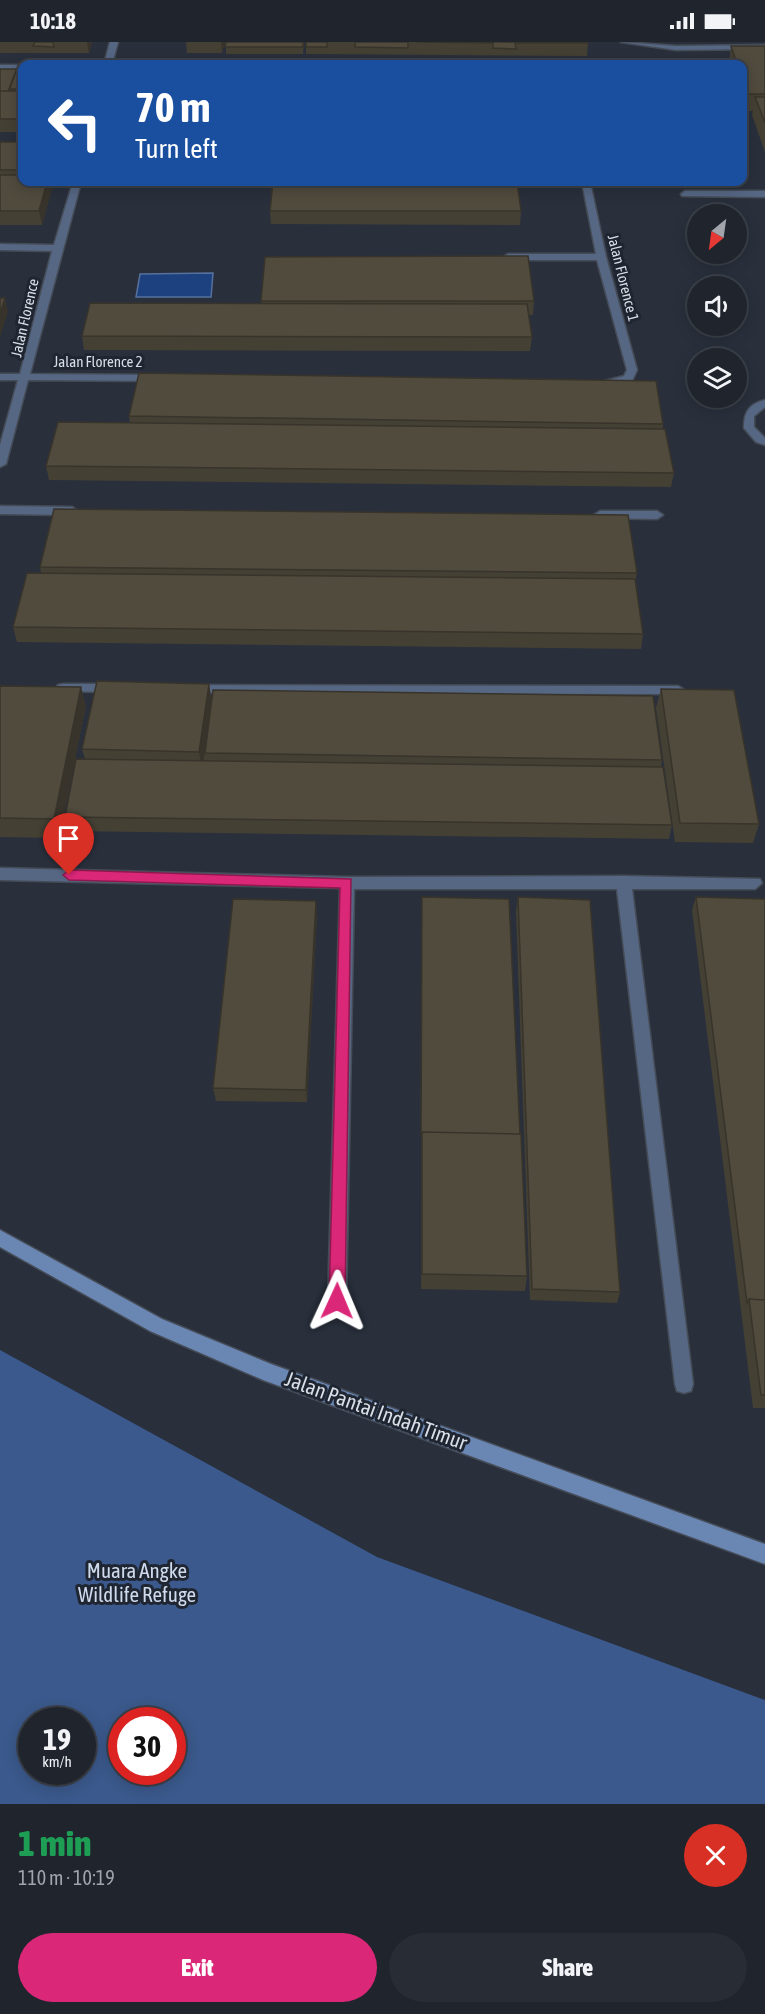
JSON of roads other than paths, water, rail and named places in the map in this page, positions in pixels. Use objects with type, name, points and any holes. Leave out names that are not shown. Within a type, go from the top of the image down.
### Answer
[{"type":"street","points":[[109,60],[114,42]]},
{"type":"street","points":[[625,42],[676,48],[765,47]]},
{"type":"street","points":[[0,67],[18,67]]},
{"type":"street","name":"Jalan Florence","points":[[0,464],[26,377],[57,248],[75,186]]},
{"type":"street","name":"Jalan Florence 1","points":[[587,186],[601,257],[632,370],[628,379],[595,381]]},
{"type":"street","points":[[685,194],[765,194]]},
{"type":"street","points":[[0,247],[57,248]]},
{"type":"street","points":[[494,257],[601,257]]},
{"type":"street","name":"Jalan Florence 2","points":[[0,376],[167,378]]},
{"type":"street","points":[[765,403],[757,406],[749,415],[749,428],[765,442]]},
{"type":"street","points":[[0,510],[84,511]]},
{"type":"street","points":[[585,514],[657,515]]},
{"type":"street","points":[[48,688],[132,688]]},
{"type":"street","points":[[179,689],[693,690]]},
{"type":"street","points":[[0,873],[346,883],[755,883]]},
{"type":"street","points":[[624,882],[684,1384]]},
{"type":"street","points":[[337,1301],[346,883]]},
{"type":"street","name":"Jalan Pantai Indah Timur","points":[[0,1238],[156,1325],[270,1373],[765,1554]]},
{"type":"park label","name":"Muara Angke Wildlife Refuge","points":[[137,1583]]}]
